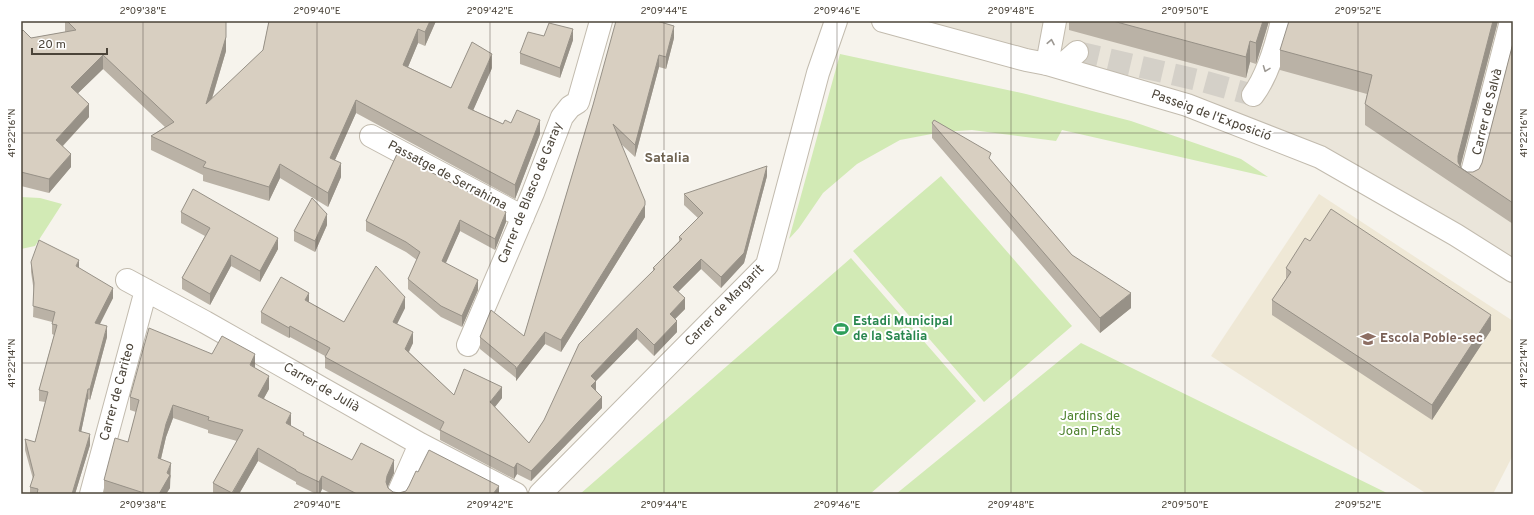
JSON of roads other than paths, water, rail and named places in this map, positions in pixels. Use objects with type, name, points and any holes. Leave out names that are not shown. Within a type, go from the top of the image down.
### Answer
[{"type":"street","name":"Carrer de Blasco de Garay","points":[[468,345],[523,217],[562,118],[570,107],[578,102],[601,21]]},
{"type":"street","name":"Carrer de Margarit","points":[[540,494],[767,265],[818,73],[836,21]]},
{"type":"street","name":"Passeig de l'Exposició","points":[[883,21],[1026,60],[1053,65],[1187,105],[1320,157],[1456,235],[1513,271]]},
{"type":"street","points":[[1053,65],[1055,21]]},
{"type":"street","points":[[1253,95],[1260,86],[1277,42],[1282,21]]},
{"type":"street","name":"Carrer de Salvà","points":[[1470,180],[1511,21]]},
{"type":"street","points":[[1053,65],[1077,52]]},
{"type":"street","name":"Passatge de Serrahima","points":[[371,136],[523,217]]},
{"type":"street","name":"Carrer de Julià","points":[[126,280],[420,444],[516,494]]},
{"type":"street","name":"Carrer de Cariteo","points":[[91,494],[146,290]]},
{"type":"street","points":[[398,494],[420,444]]},
{"type":"tunnel","points":[[1077,52],[1202,81],[1253,95]]},
{"type":"place","name":"Estadi Municipal de la Satàlia","points":[[841,329]]},
{"type":"place","name":"Escola Poble-sec","points":[[1368,339]]},
{"type":"district","name":"Satalia","points":[[667,158]]},
{"type":"park label","name":"Jardins de Joan Prats","points":[[1090,424]]}]
